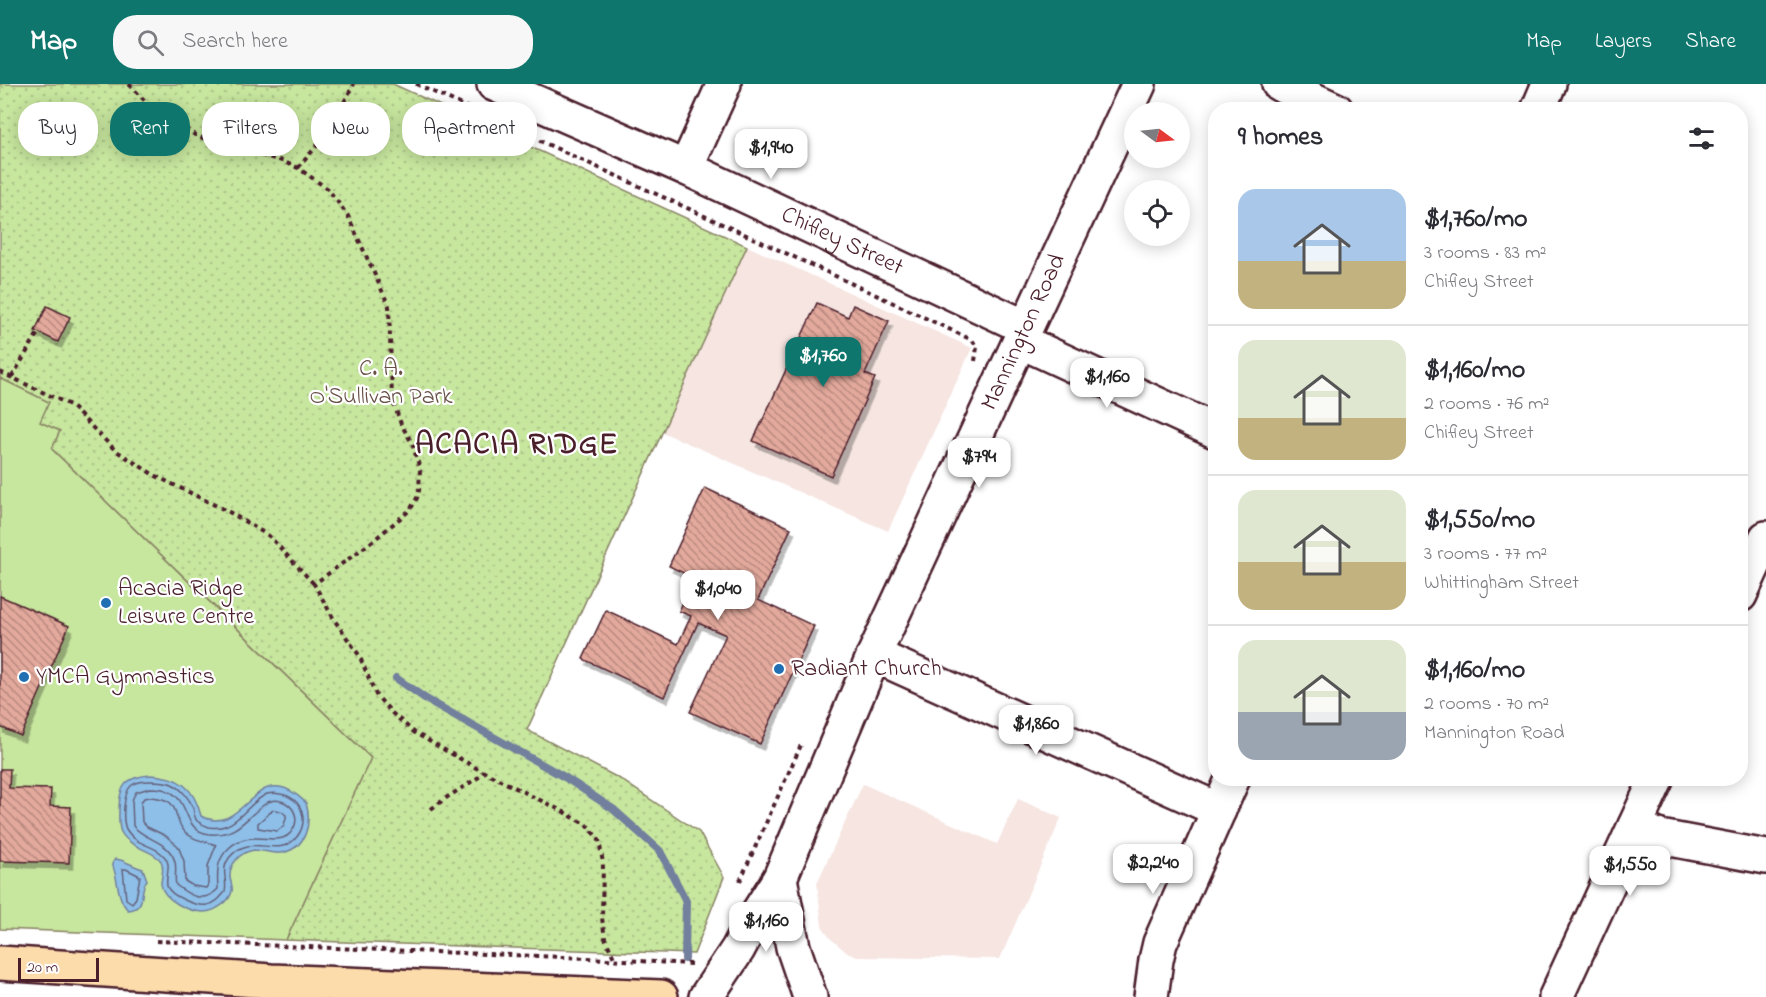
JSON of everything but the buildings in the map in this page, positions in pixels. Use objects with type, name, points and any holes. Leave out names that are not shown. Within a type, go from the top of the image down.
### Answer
[{"type":"highway","points":[[0,963],[271,981],[662,997]]},
{"type":"street","name":"Chifley Street","points":[[494,84],[686,168],[1208,427]]},
{"type":"street","points":[[686,168],[724,84]]},
{"type":"street","name":"Mannington Road","points":[[706,997],[738,949],[780,878],[874,655],[1139,84]]},
{"type":"street","points":[[1279,84],[1318,102]]},
{"type":"street","points":[[1541,102],[1549,84]]},
{"type":"street","points":[[1748,577],[1766,538]]},
{"type":"street","points":[[874,655],[1219,810]]},
{"type":"street","points":[[1151,997],[1160,943],[1230,786]]},
{"type":"street","points":[[1556,997],[1653,786]]},
{"type":"street","points":[[1635,826],[1660,837],[1766,857]]},
{"type":"street","points":[[780,878],[793,947],[810,997]]},
{"type":"path","points":[[129,84],[150,106],[195,135],[220,145],[279,160],[298,168],[328,189],[348,216],[389,306],[392,399],[412,443],[420,469],[419,491],[410,510],[369,544],[314,584]]},
{"type":"path","points":[[298,168],[326,135],[354,84]]},
{"type":"path","points":[[416,84],[720,224],[802,259],[972,340],[977,347],[976,358],[971,369]]},
{"type":"path","points":[[12,377],[38,333]]},
{"type":"path","points":[[0,372],[70,405],[115,450],[154,475],[230,512],[269,536],[314,584],[335,621],[359,655],[376,695],[392,713],[415,732],[482,772],[588,826],[599,840],[603,863],[602,918],[605,938],[615,960]]},
{"type":"path","points":[[736,889],[803,740]]},
{"type":"path","points":[[431,809],[479,777],[482,772]]},
{"type":"path","points":[[148,940],[696,964]]},
{"type":"shaded area","points":[[747,246],[972,348],[888,531],[662,432]]},
{"type":"shaded area","points":[[863,784],[997,844],[1018,799],[1061,818],[1000,959],[858,957],[845,951],[830,938],[822,926],[817,883]]},
{"type":"green space","name":"C. A. O'Sullivan Park","points":[[0,84],[393,84],[432,102],[402,102],[402,156],[537,156],[537,150],[747,246],[527,730],[620,779],[699,832],[724,877],[694,954],[286,940],[371,758],[52,449],[60,431],[40,422],[49,402],[0,378]]},
{"type":"green space","name":"Acacia Ridge Leisure Centre","points":[[0,378],[49,402],[60,431],[52,449],[371,758],[286,940],[0,929]]},
{"type":"water","points":[[150,775],[169,778],[184,785],[194,798],[201,816],[216,820],[241,809],[262,791],[274,787],[289,790],[306,803],[308,819],[305,834],[301,841],[289,851],[278,853],[254,850],[240,856],[231,868],[231,895],[225,902],[208,912],[191,910],[166,895],[161,884],[163,870],[158,857],[130,842],[120,830],[119,801],[122,788],[130,780]]},
{"type":"water","points":[[115,859],[143,869],[147,880],[140,903],[134,909],[128,910],[121,900],[112,864]]},
{"type":"waterway","points":[[396,678],[426,699],[566,778],[613,809],[660,851],[686,901],[685,959]]},
{"type":"place","name":"Acacia Ridge Leisure Centre","points":[[106,603]]},
{"type":"place","name":"Radiant Church","points":[[779,669]]},
{"type":"place","name":"YMCA Gymnastics","points":[[24,677]]},
{"type":"district","name":"ACACIA RIDGE","points":[[517,446]]}]
